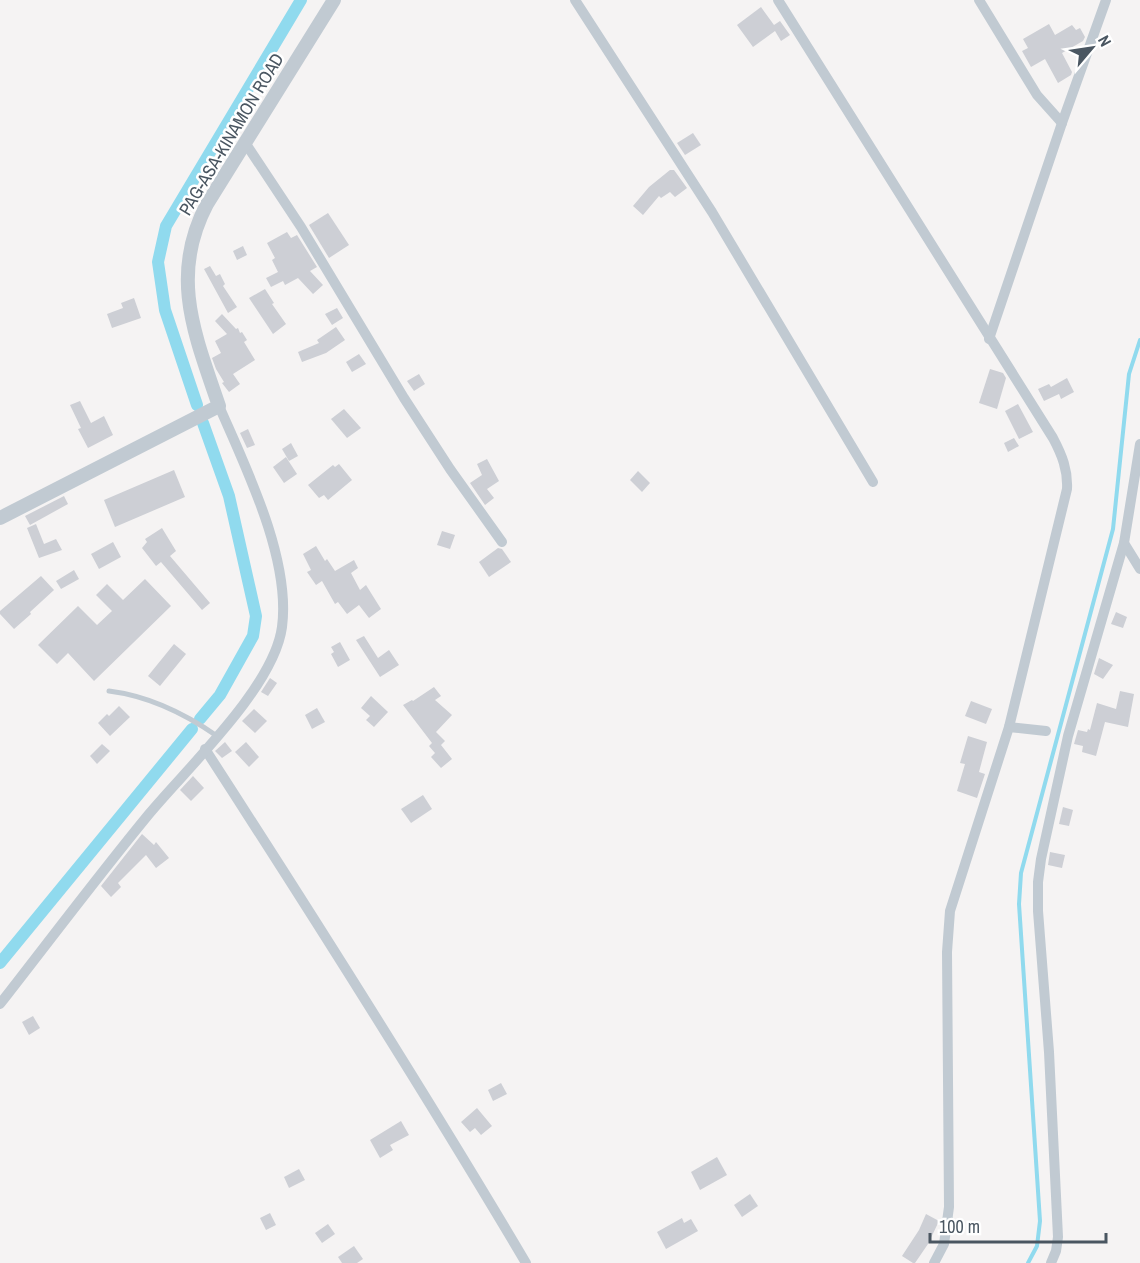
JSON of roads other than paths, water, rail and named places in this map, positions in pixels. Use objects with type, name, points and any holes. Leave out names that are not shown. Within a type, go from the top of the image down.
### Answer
[{"type":"street","name":"PAG-ASA-KINAMON ROAD","points":[[219,406],[193,325],[188,293],[192,239],[207,204],[334,0]]},
{"type":"street","points":[[575,0],[712,212],[873,482]]},
{"type":"street","points":[[778,0],[1053,438],[1068,474],[1067,489],[1009,727],[950,911],[947,931],[950,1207],[944,1244],[934,1263]]},
{"type":"street","points":[[979,0],[1037,95],[1062,123]]},
{"type":"street","points":[[989,339],[1106,0]]},
{"type":"street","points":[[246,144],[301,227],[450,469],[502,542]]},
{"type":"street","points":[[0,518],[219,406],[244,464],[275,551],[283,603],[282,628],[276,649],[248,697],[150,813],[0,1004]]},
{"type":"street","points":[[1051,1263],[1057,1244],[1058,1218],[1038,882],[1066,735],[1124,543],[1140,444]]},
{"type":"street","points":[[1124,543],[1140,569]]},
{"type":"street","points":[[1009,727],[1046,731]]},
{"type":"street","points":[[205,749],[352,978],[454,1142],[525,1263]]},
{"type":"lane","points":[[109,691],[150,699],[203,726],[217,736]]},
{"type":"waterway","points":[[197,405],[165,310],[158,262],[166,226],[301,0]]},
{"type":"waterway","points":[[1028,1263],[1037,1246],[1040,1221],[1019,904],[1021,873],[1113,529],[1129,374],[1140,340]]},
{"type":"waterway","points":[[200,719],[220,695],[253,636],[256,616],[229,496],[203,423]]},
{"type":"waterway","points":[[0,963],[192,729]]}]
